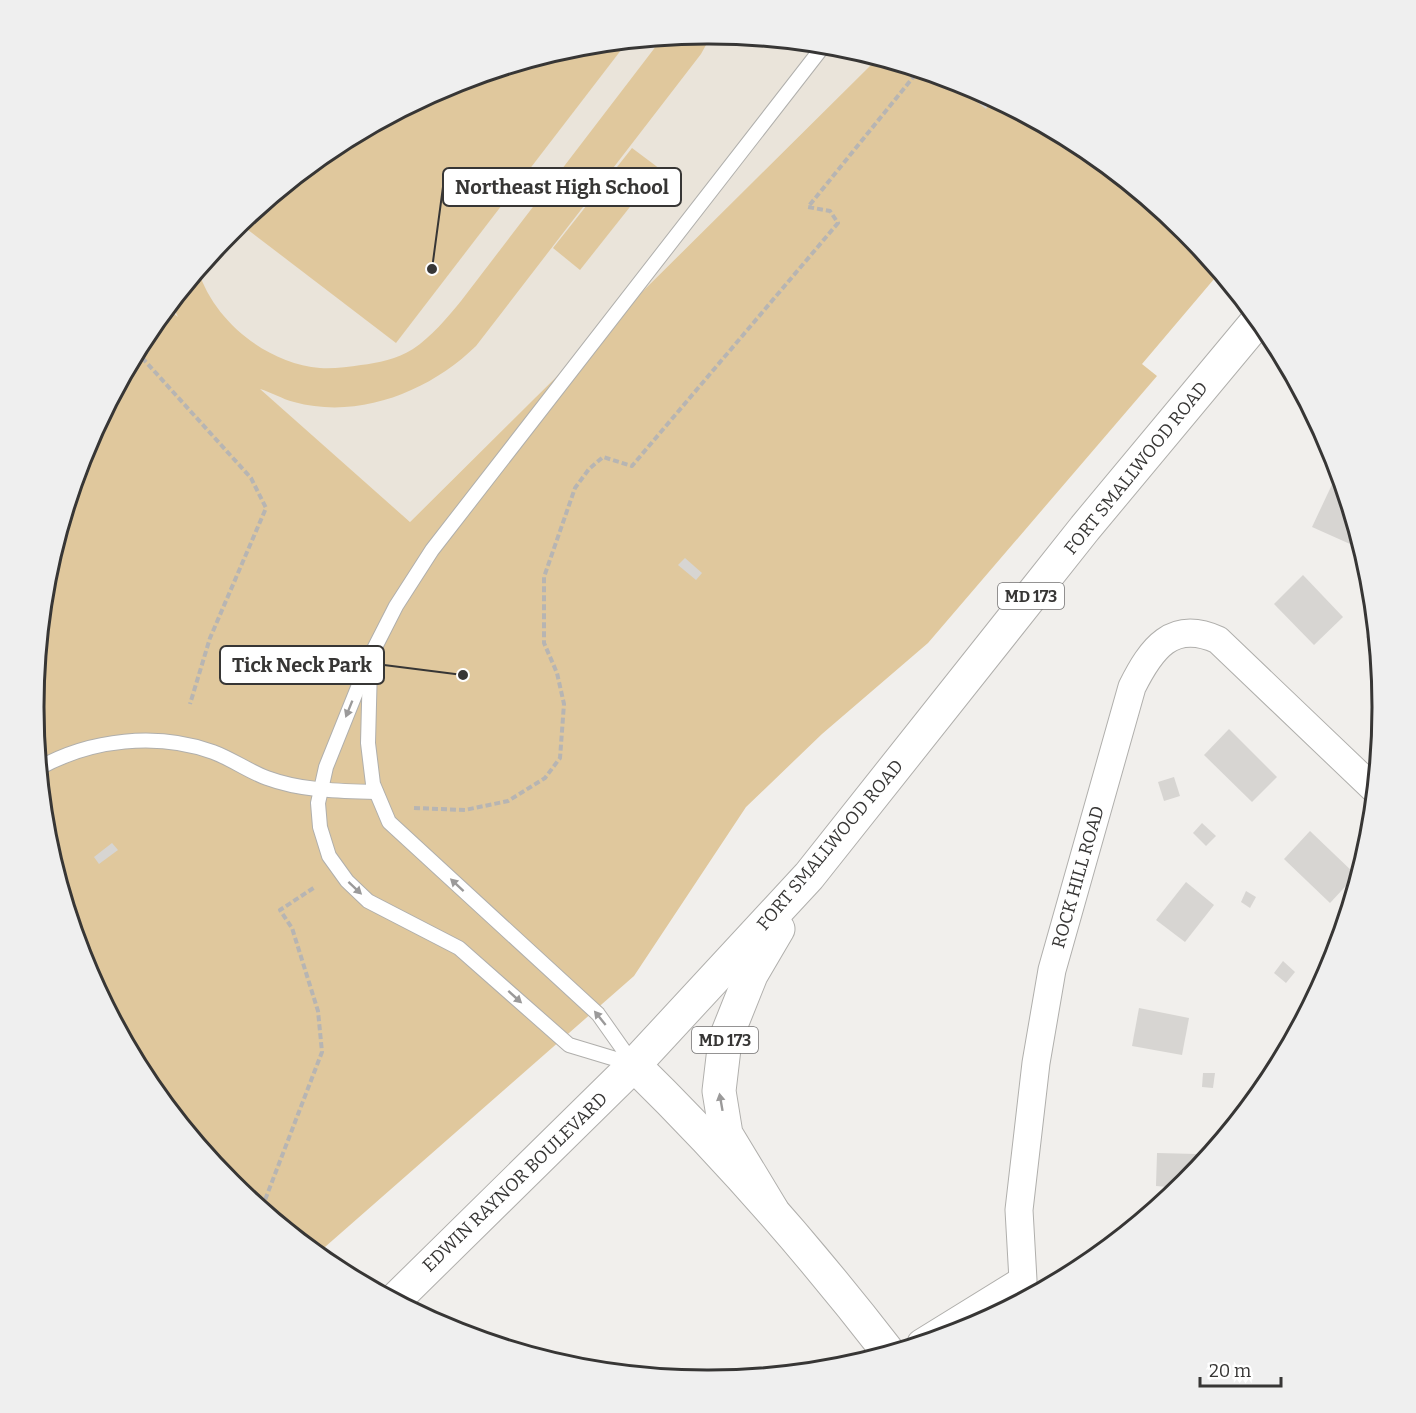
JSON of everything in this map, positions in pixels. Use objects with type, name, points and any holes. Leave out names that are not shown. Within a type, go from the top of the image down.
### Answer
[{"type":"main road","name":"FORT SMALLWOOD ROAD","points":[[634,1065],[808,876],[1085,528],[1253,327]]},
{"type":"main road","name":"MD 173","points":[[772,1210],[726,1134],[719,1091],[725,1040],[752,975],[808,876]]},
{"type":"main road","name":"MD 173","points":[[634,1065],[694,1124],[772,1210],[883,1346]]},
{"type":"main road","name":"EDWIN RAYNOR BOULEVARD","points":[[401,1294],[634,1065]]},
{"type":"street","name":"ROCK HILL ROAD","points":[[991,1306],[1032,1285],[1019,1210],[1036,1063],[1052,970],[1132,687],[1146,658],[1161,643],[1183,632],[1204,634],[1218,640],[1368,783]]},
{"type":"lane","points":[[634,1065],[569,1045],[459,948],[368,901],[347,881],[329,856],[320,827],[318,803],[326,767],[371,655],[396,606],[432,550],[818,53]]},
{"type":"lane","points":[[371,655],[368,743],[376,792],[389,822],[598,1014],[634,1065]]},
{"type":"lane","points":[[46,764],[95,747],[136,741],[174,742],[213,753],[268,778],[321,790],[376,792]]},
{"type":"path","points":[[414,808],[465,810],[508,801],[545,778],[560,758],[564,704],[557,674],[544,643],[544,577],[575,488],[589,469],[603,457],[632,466],[838,223],[830,211],[808,207],[914,76]]},
{"type":"path","points":[[142,358],[251,478],[266,508],[210,638],[190,704]]},
{"type":"path","points":[[263,1199],[322,1052],[318,1011],[292,928],[280,910],[315,887]]},
{"type":"shaded area","points":[[706,44],[796,49],[872,64],[410,522],[173,313],[208,269],[238,238],[269,208],[303,181],[338,155],[375,132],[453,94],[535,66],[620,49]]},
{"type":"shaded area","points":[[706,44],[476,346],[458,362],[415,388],[392,398],[368,404],[319,407],[290,401],[260,389],[410,522],[872,64],[963,94],[1041,132],[1078,155],[1147,208],[1215,278],[1142,364],[1157,376],[928,643],[822,734],[746,807],[634,976],[324,1248],[269,1205],[208,1144],[155,1075],[132,1038],[94,960],[66,878],[49,793],[44,706],[49,620],[66,535],[94,453],[132,375],[173,313],[178,317],[175,311],[201,278],[216,306],[245,336],[280,358],[320,368],[381,362],[401,355],[420,344],[461,301],[656,46],[663,45]]},
{"type":"shaded area","points":[[622,49],[396,343],[247,229],[269,208],[338,155],[413,112],[453,94],[535,66]]},
{"type":"shaded area","points":[[632,148],[660,169],[580,270],[553,248]]},
{"type":"building","points":[[972,98],[988,105],[986,109]]},
{"type":"building","points":[[1333,482],[1352,545],[1312,527]]},
{"type":"building","points":[[685,558],[702,573],[696,580],[678,565]]},
{"type":"building","points":[[1303,575],[1343,617],[1314,645],[1274,604]]},
{"type":"building","points":[[1229,729],[1277,777],[1252,802],[1204,755]]},
{"type":"building","points":[[1174,777],[1180,796],[1164,801],[1158,782]]},
{"type":"building","points":[[1202,823],[1216,836],[1206,846],[1193,833]]},
{"type":"building","points":[[1310,831],[1352,871],[1348,883],[1330,903],[1284,859]]},
{"type":"building","points":[[112,843],[118,850],[99,864],[94,857]]},
{"type":"building","points":[[1186,882],[1214,905],[1185,942],[1156,920]]},
{"type":"building","points":[[1246,891],[1256,897],[1250,908],[1241,902]]},
{"type":"building","points":[[1283,961],[1295,972],[1286,983],[1274,973]]},
{"type":"building","points":[[1139,1008],[1189,1018],[1182,1055],[1132,1046]]},
{"type":"building","points":[[1203,1073],[1215,1073],[1213,1088],[1202,1087]]},
{"type":"building","points":[[1157,1153],[1197,1154],[1166,1187],[1156,1186]]},
{"type":"place","name":"Northeast High School","points":[[432,269]]},
{"type":"place","name":"Tick Neck Park","points":[[463,675]]}]
